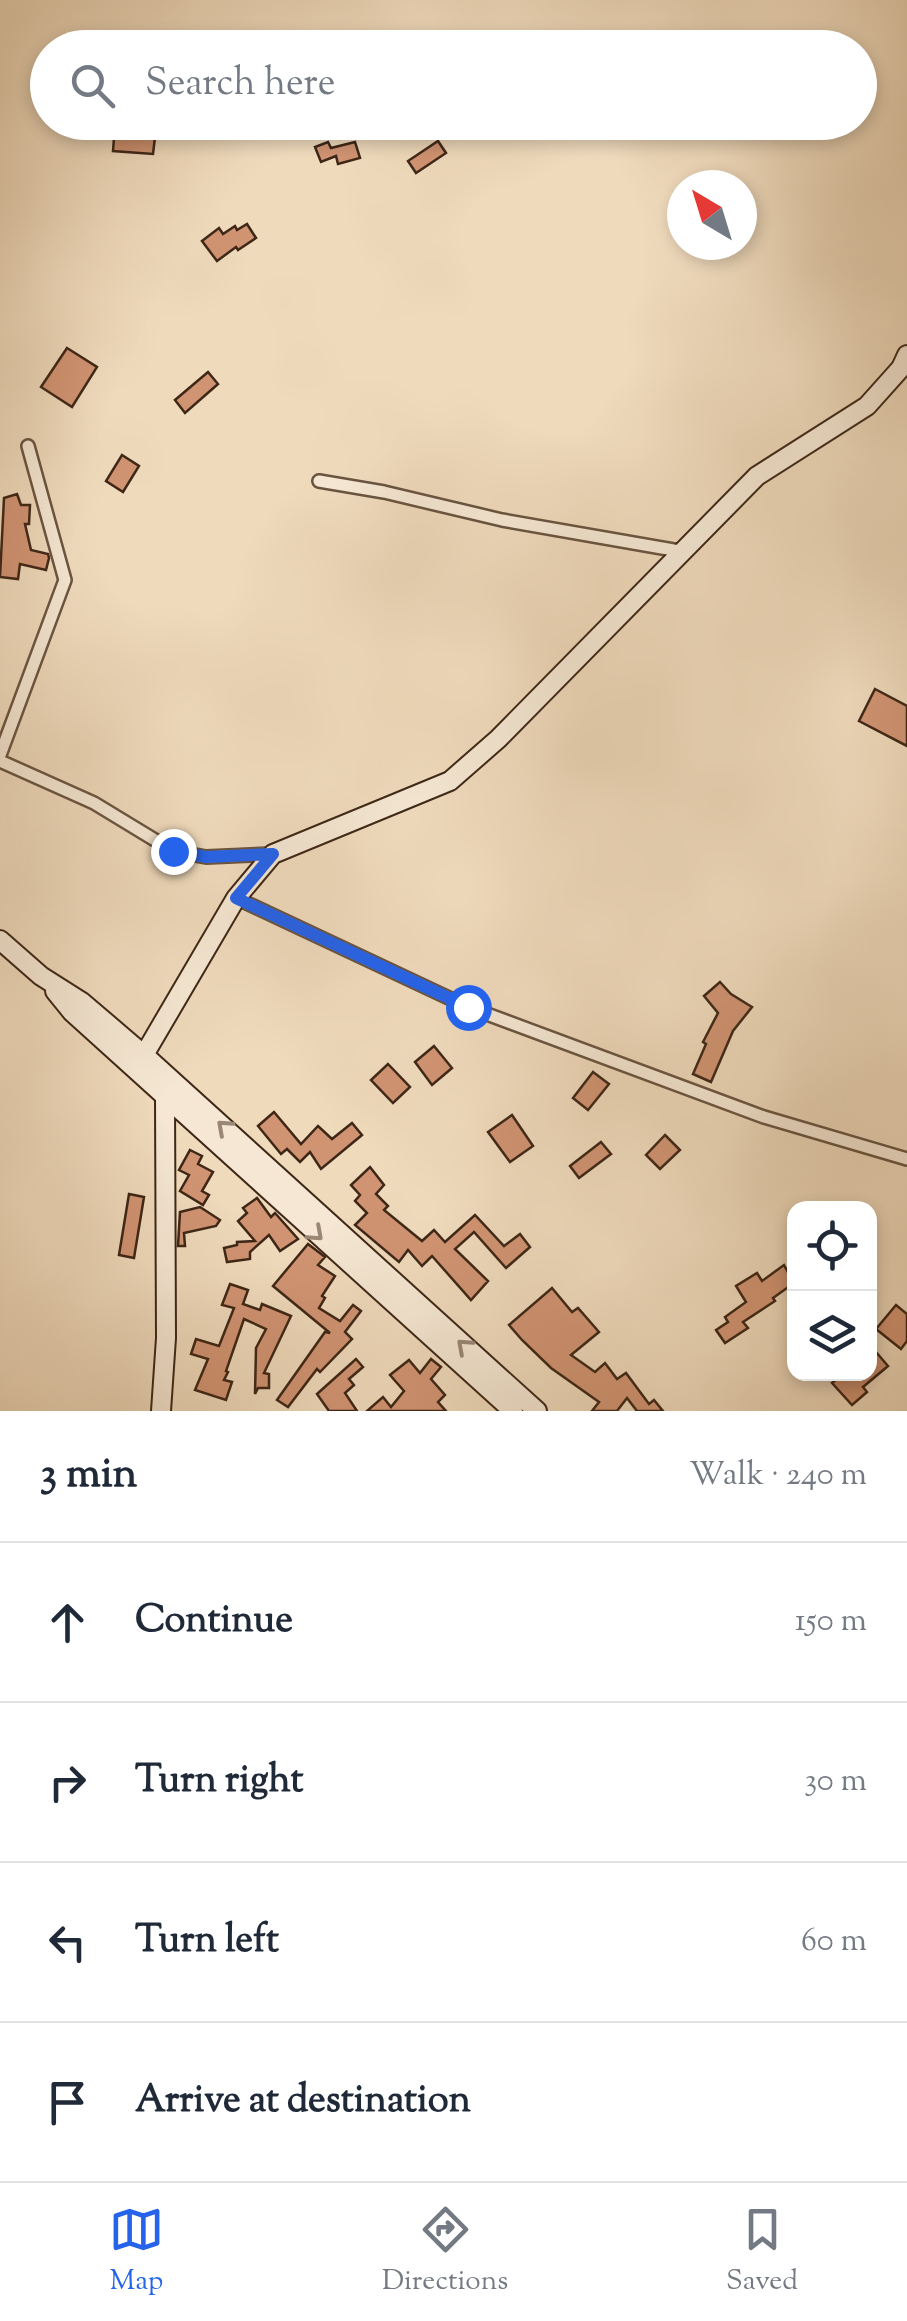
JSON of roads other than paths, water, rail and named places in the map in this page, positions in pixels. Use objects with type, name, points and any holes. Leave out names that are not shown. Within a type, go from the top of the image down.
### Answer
[{"type":"street","points":[[28,446],[65,580],[0,758],[94,803],[173,851],[206,857],[273,854],[450,780],[498,739],[757,476],[866,406],[901,368],[907,354]]},
{"type":"street","points":[[320,480],[502,520],[685,552]]},
{"type":"street","points":[[144,1056],[236,898],[273,854]]},
{"type":"street","points":[[236,898],[468,1007],[764,1117],[907,1159]]},
{"type":"street","points":[[0,940],[42,976],[82,1002],[144,1056],[537,1411]]},
{"type":"street","points":[[42,976],[72,1012],[513,1411]]},
{"type":"street","points":[[161,1411],[166,1338],[165,1097]]}]
